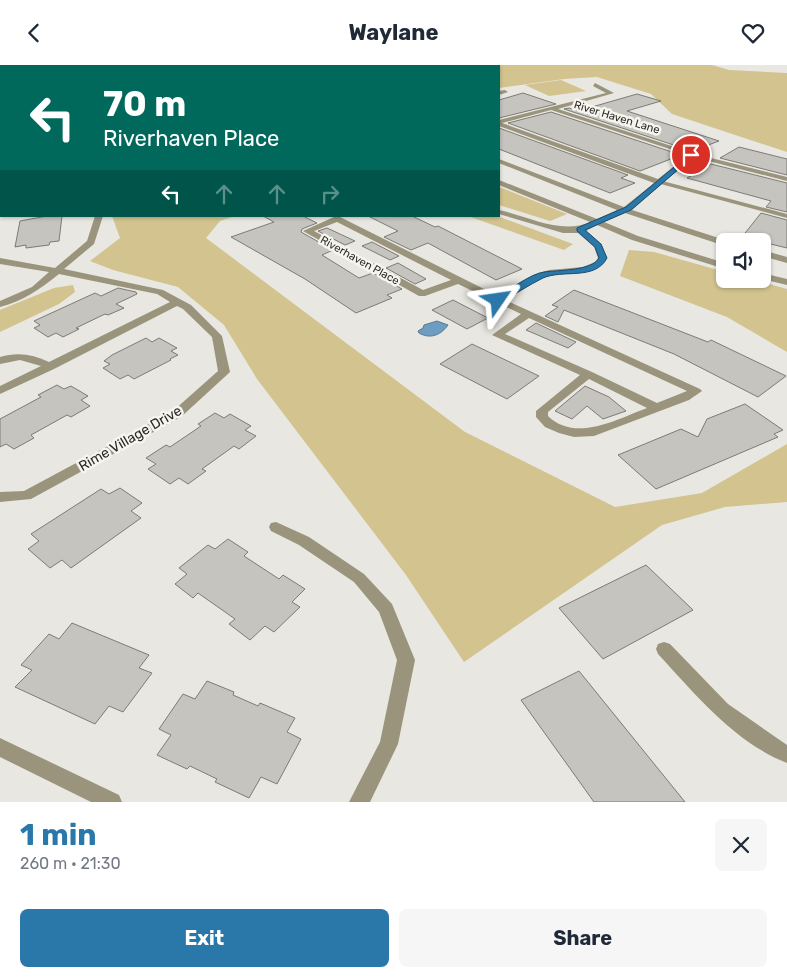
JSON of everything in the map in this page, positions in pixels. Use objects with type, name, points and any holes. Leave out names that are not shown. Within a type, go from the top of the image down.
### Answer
[{"type":"street","name":"River Haven Lane","points":[[500,123],[611,93],[595,85]]},
{"type":"street","name":"River Haven Lane","points":[[550,108],[681,149],[693,154],[691,155]]},
{"type":"street","name":"River Haven Lane","points":[[500,123],[659,182]]},
{"type":"street","points":[[500,211],[563,230],[580,230],[624,210],[691,155]]},
{"type":"street","points":[[500,161],[624,210],[716,240]]},
{"type":"street","points":[[500,182],[635,238],[716,263]]},
{"type":"street","points":[[0,303],[35,289],[91,242],[98,217]]},
{"type":"street","name":"Riverhaven Place","points":[[458,280],[422,294],[307,231],[337,219],[498,300],[696,391],[594,432],[574,433],[563,431],[549,424],[542,417],[542,411],[588,374]]},
{"type":"street","points":[[498,300],[542,275],[589,269],[600,264],[603,258],[598,246],[580,230]]},
{"type":"street","points":[[771,256],[787,260]]},
{"type":"street","name":"Rime Village Drive","points":[[0,261],[160,292],[187,307],[216,336],[224,372],[177,414],[26,495],[0,497]]},
{"type":"street","points":[[771,278],[787,282]]},
{"type":"street","points":[[0,391],[177,302]]},
{"type":"street","points":[[528,314],[497,335],[588,374],[655,407]]},
{"type":"street","points":[[0,361],[20,356],[35,358],[50,367]]},
{"type":"street","points":[[276,527],[304,541],[359,578],[386,609],[406,660],[389,745],[359,802]]},
{"type":"street","points":[[664,649],[722,710],[777,750],[787,754]]},
{"type":"street","points":[[0,747],[112,802]]},
{"type":"lane","points":[[691,155],[787,179]]},
{"type":"lane","points":[[659,182],[787,216]]},
{"type":"shaded area","points":[[500,65],[712,65],[729,70],[787,73],[787,152],[672,114],[651,94],[597,77],[564,79],[500,88]]},
{"type":"shaded area","points":[[561,80],[586,91],[549,96],[525,85]]},
{"type":"shaded area","points":[[500,187],[567,214],[550,221],[500,205]]},
{"type":"shaded area","points":[[112,217],[232,217],[220,221],[206,238],[465,432],[615,507],[702,493],[787,444],[787,502],[725,507],[662,525],[464,662],[406,575],[257,379],[224,325],[178,287],[113,270],[90,261],[120,238]]},
{"type":"shaded area","points":[[471,217],[500,217],[573,244],[564,250]]},
{"type":"shaded area","points":[[629,250],[654,252],[716,269],[716,288],[771,288],[771,285],[787,289],[787,352],[727,317],[620,276]]},
{"type":"shaded area","points":[[73,285],[75,292],[59,304],[0,332],[0,310],[54,288]]},
{"type":"water","points":[[437,321],[448,325],[436,335],[428,336],[419,333],[418,331],[424,325]]},
{"type":"building","points":[[523,93],[556,104],[500,118],[500,100]]},
{"type":"building","points":[[637,94],[661,101],[627,111],[719,141],[692,151],[564,109],[569,108],[578,111]]},
{"type":"building","points":[[551,112],[681,155],[640,171],[508,123]]},
{"type":"building","points":[[500,128],[628,175],[621,178],[635,183],[610,193],[500,149]]},
{"type":"building","points":[[739,147],[787,159],[787,175],[720,158]]},
{"type":"building","points":[[711,164],[787,183],[787,212],[766,207],[771,201],[687,178]]},
{"type":"building","points":[[761,213],[787,220],[787,248],[771,244],[771,233],[745,233]]},
{"type":"building","points":[[42,217],[62,217],[59,241],[50,242],[49,245],[26,248],[26,245],[15,247],[20,221]]},
{"type":"building","points":[[265,217],[305,217],[317,223],[302,229],[301,232],[333,250],[322,255],[359,278],[373,273],[402,289],[387,295],[392,298],[356,313],[305,279],[231,237],[274,222]]},
{"type":"building","points":[[370,217],[414,217],[435,227],[438,226],[522,269],[496,280],[428,243],[411,250],[384,237],[398,231]]},
{"type":"building","points":[[327,228],[355,241],[345,245],[318,231]]},
{"type":"building","points":[[372,242],[399,256],[390,260],[362,246]]},
{"type":"building","points":[[398,263],[426,279],[415,284],[386,268]]},
{"type":"building","points":[[118,288],[136,292],[137,294],[116,304],[124,308],[108,315],[105,314],[76,328],[79,329],[63,337],[56,333],[48,337],[34,328],[40,325],[34,321],[95,293],[101,296]]},
{"type":"building","points":[[574,290],[708,342],[711,340],[786,376],[758,397],[674,354],[564,310],[558,322],[545,316],[558,307],[552,305]]},
{"type":"building","points":[[453,300],[488,318],[467,329],[432,310]]},
{"type":"building","points":[[536,323],[576,342],[568,348],[526,330]]},
{"type":"building","points":[[146,338],[152,342],[159,338],[177,348],[171,351],[178,355],[134,379],[128,375],[120,379],[103,368],[110,364],[104,361],[112,355]]},
{"type":"building","points":[[472,344],[539,376],[507,399],[440,364]]},
{"type":"building","points":[[57,385],[64,389],[71,386],[88,396],[81,400],[90,406],[71,417],[67,415],[31,435],[34,438],[14,449],[6,444],[0,447],[0,419],[41,397],[38,395]]},
{"type":"building","points":[[585,386],[609,397],[626,411],[603,419],[587,406],[572,419],[555,411]]},
{"type":"building","points":[[745,404],[783,430],[774,434],[778,437],[656,489],[618,455],[681,429],[698,437],[707,419]]},
{"type":"building","points":[[215,413],[224,418],[230,414],[251,426],[245,430],[256,436],[239,449],[234,446],[202,469],[206,471],[188,484],[179,478],[170,484],[148,469],[156,464],[146,458],[166,445],[170,447],[201,426],[198,424]]},
{"type":"building","points":[[120,488],[142,503],[131,511],[141,518],[71,568],[62,560],[50,568],[28,549],[39,541],[31,534],[101,489],[109,494]]},
{"type":"building","points":[[228,539],[248,552],[244,556],[279,579],[283,575],[305,589],[292,602],[300,607],[274,632],[265,626],[250,640],[229,624],[235,619],[198,593],[193,598],[175,584],[187,574],[179,568],[208,545],[215,549]]},
{"type":"building","points":[[646,565],[693,610],[603,659],[559,608]]},
{"type":"building","points":[[72,623],[149,655],[139,668],[152,673],[123,712],[109,706],[95,724],[15,687],[32,670],[21,665],[49,634],[59,639]]},
{"type":"building","points":[[579,671],[685,802],[594,802],[521,700]]},
{"type":"building","points":[[207,681],[234,692],[233,695],[258,706],[260,703],[295,718],[287,732],[301,739],[277,784],[261,777],[249,798],[215,782],[217,779],[190,766],[187,769],[157,755],[171,735],[159,729],[183,694],[195,699]]},
{"type":"route","points":[[498,300],[542,275],[589,269],[600,264],[603,258],[598,246],[580,230],[629,208],[691,155]]}]
